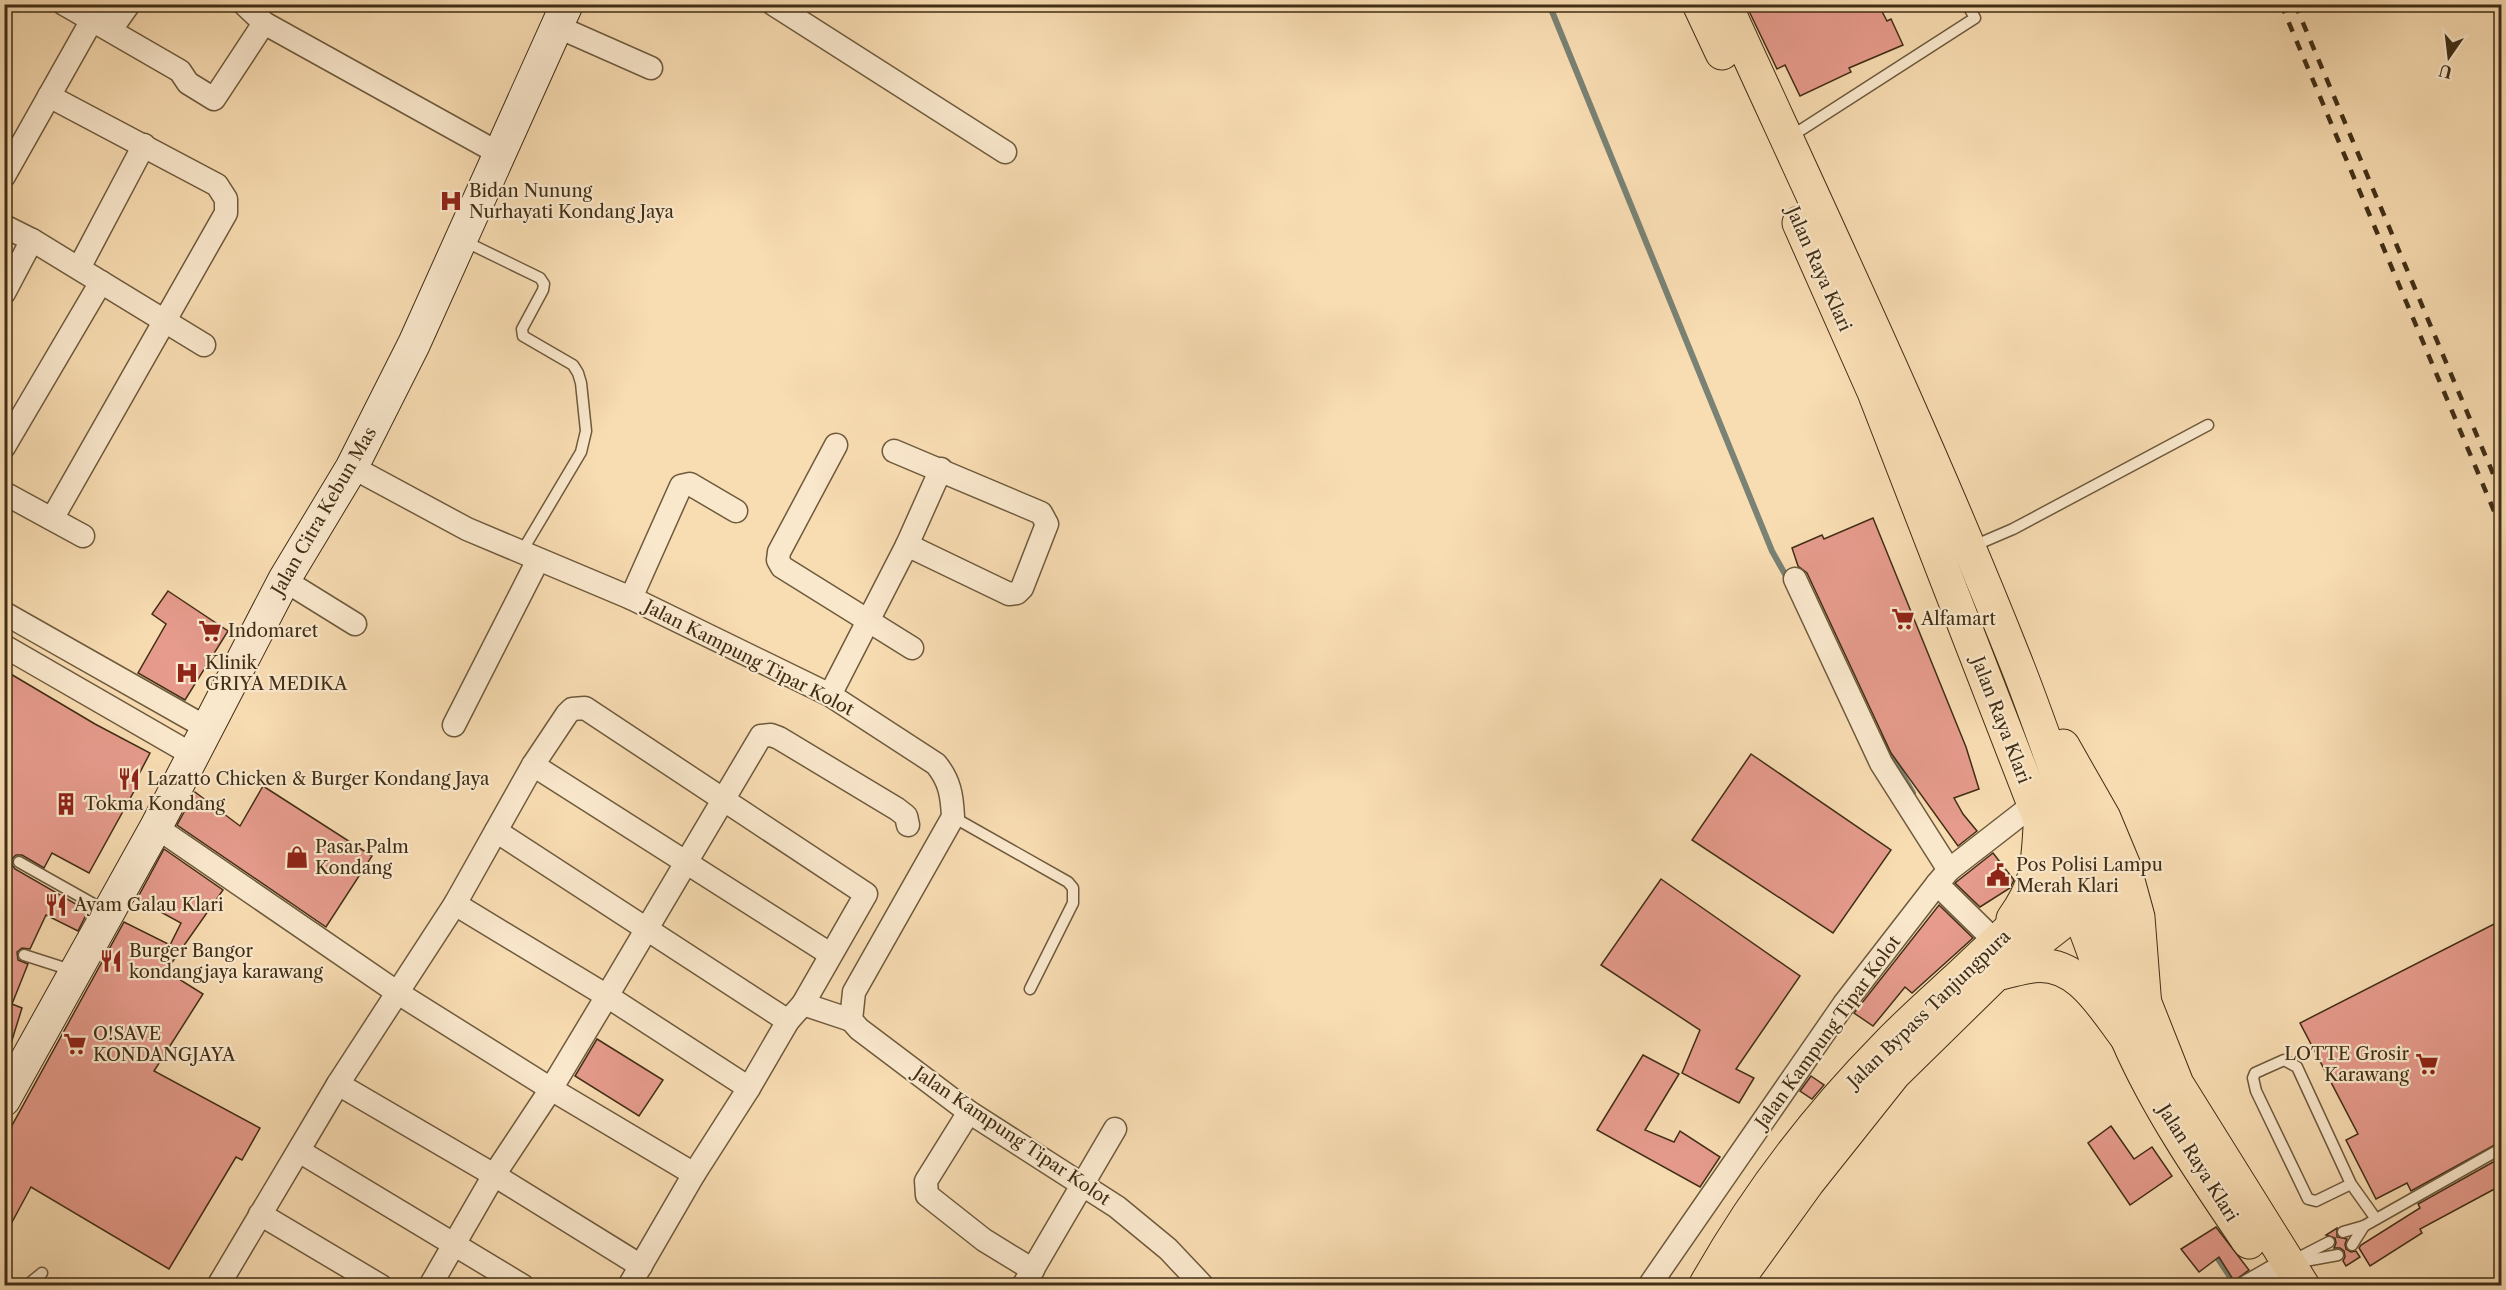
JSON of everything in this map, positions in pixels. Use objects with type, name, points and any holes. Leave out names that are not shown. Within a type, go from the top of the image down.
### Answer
[{"type":"main road","name":"Jalan Raya Klari","points":[[1699,4],[1874,392],[2037,812],[2085,890],[2145,1007],[2177,1084],[2278,1278]]},
{"type":"main road","name":"Jalan Raya Klari","points":[[1725,4],[1886,357],[2015,660],[2127,1038],[2153,1090],[2220,1201],[2278,1278]]},
{"type":"main road","points":[[2015,660],[2104,818],[2124,866],[2138,916],[2145,1007]]},
{"type":"main road","points":[[1996,942],[2026,901],[2038,866],[2037,812]]},
{"type":"main road","name":"Jalan Bypass Tanjungpura","points":[[1705,1286],[1723,1253],[1799,1145],[1842,1093],[1886,1046],[1996,942],[2085,890]]},
{"type":"main road","name":"Jalan Bypass Tanjungpura","points":[[1733,1286],[1808,1182],[1894,1074],[2085,890]]},
{"type":"main road","points":[[1995,975],[2034,965],[2063,969],[2086,986],[2127,1038]]},
{"type":"street","points":[[64,4],[180,71],[188,83],[214,99],[264,23]]},
{"type":"street","points":[[92,20],[117,21],[129,4]]},
{"type":"street","points":[[244,4],[264,23],[500,154]]},
{"type":"street","points":[[773,4],[1005,152]]},
{"type":"street","points":[[562,15],[651,68]]},
{"type":"street","name":"Jalan Citra Kebun Mas","points":[[4,1100],[156,827],[284,580],[352,467],[414,344],[562,15]]},
{"type":"street","points":[[4,176],[92,20]]},
{"type":"street","points":[[49,96],[217,185],[226,199],[226,213],[52,519]]},
{"type":"street","points":[[79,268],[144,145]]},
{"type":"street","points":[[4,226],[32,240],[204,345]]},
{"type":"street","points":[[4,293],[32,240]]},
{"type":"street","points":[[4,447],[100,282]]},
{"type":"street","points":[[836,445],[779,552],[777,560],[782,567],[912,648]]},
{"type":"street","points":[[894,451],[1041,513],[1047,524],[1022,588],[1017,593],[1010,594],[907,545]]},
{"type":"street","name":"Jalan Kampung Tipar Kolot","points":[[352,467],[423,506],[529,556],[631,598],[830,695],[936,764],[946,777],[951,789],[953,817]]},
{"type":"street","points":[[830,695],[907,545],[941,469]]},
{"type":"street","points":[[631,598],[681,486],[690,484],[736,511]]},
{"type":"street","points":[[4,493],[83,536]]},
{"type":"street","points":[[454,725],[529,556]]},
{"type":"street","points":[[1795,579],[1881,764],[1943,877],[1996,942]]},
{"type":"street","points":[[284,580],[355,624]]},
{"type":"street","points":[[4,614],[200,741]]},
{"type":"street","points":[[4,646],[200,741]]},
{"type":"street","points":[[226,1283],[260,1214],[338,1084],[455,904],[533,765],[567,714],[572,709],[585,708],[866,894],[803,1004],[788,1021],[749,1088],[694,1174],[629,1286]]},
{"type":"street","points":[[430,1286],[494,1175],[551,1089],[608,996],[646,927],[761,736],[771,735],[897,809],[906,816],[908,825]]},
{"type":"street","points":[[533,765],[830,954]]},
{"type":"street","name":"Jalan Kampung Tipar Kolot","points":[[1649,1286],[1844,1004],[1943,877],[2037,812]]},
{"type":"street","points":[[803,1004],[851,1020],[854,992],[953,817]]},
{"type":"street","points":[[156,827],[398,993],[551,1089],[694,1174]]},
{"type":"street","points":[[496,831],[788,1021]]},
{"type":"street","points":[[455,904],[608,996],[749,1088]]},
{"type":"street","name":"Jalan Kampung Tipar Kolot","points":[[851,1020],[859,1029],[969,1112],[1117,1207],[1168,1249],[1203,1286]]},
{"type":"street","points":[[338,1084],[494,1175],[641,1266]]},
{"type":"street","points":[[969,1112],[926,1181],[927,1195],[1028,1278],[1115,1129]]},
{"type":"street","points":[[299,1151],[523,1286]]},
{"type":"street","points":[[260,1214],[381,1286]]},
{"type":"lane","points":[[1786,139],[1975,18],[1967,4]]},
{"type":"lane","points":[[462,240],[540,278],[544,284],[543,290],[522,329],[523,336],[573,365],[582,383],[586,431],[581,452],[529,556]]},
{"type":"lane","points":[[1968,548],[2013,529],[2208,425]]},
{"type":"lane","points":[[953,817],[1068,882],[1073,888],[1073,903],[1030,989]]},
{"type":"lane","points":[[19,862],[109,912]]},
{"type":"lane","points":[[24,955],[74,971]]},
{"type":"lane","points":[[2350,1184],[2316,1201],[2308,1199],[2256,1091],[2254,1073],[2284,1060],[2297,1067],[2350,1184],[2376,1219]]},
{"type":"lane","points":[[2343,1232],[2364,1226],[2502,1148]]},
{"type":"lane","points":[[2352,1245],[2364,1226]]},
{"type":"lane","points":[[2278,1278],[2330,1242]]},
{"type":"lane","points":[[2278,1278],[2338,1255]]},
{"type":"lane","points":[[26,1286],[42,1273]]},
{"type":"building","points":[[1751,4],[1878,4],[1887,21],[1891,19],[1903,45],[1849,68],[1851,72],[1800,96],[1785,65],[1777,69],[1747,7]]},
{"type":"building","points":[[1873,518],[1966,747],[1979,789],[1954,798],[1977,831],[1958,846],[1891,753],[1807,573],[1798,566],[1792,548],[1822,535],[1824,539]]},
{"type":"building","points":[[168,591],[228,631],[185,700],[138,673],[166,624],[152,614]]},
{"type":"building","points":[[4,670],[95,724],[150,753],[135,782],[138,784],[89,873],[52,853],[44,868],[22,855],[16,855],[12,859],[15,869],[88,911],[78,931],[46,915],[30,949],[22,948],[17,952],[18,960],[28,964],[12,1004],[22,1008],[8,1053],[4,1053]]},
{"type":"building","points":[[1751,754],[1891,850],[1833,933],[1692,840]]},
{"type":"building","name":"Pasar Palm Kondang","points":[[263,786],[372,856],[326,927],[177,825],[195,792],[240,826]]},
{"type":"building","points":[[164,849],[223,890],[166,971],[203,994],[154,1071],[260,1128],[242,1160],[236,1157],[169,1269],[31,1187],[4,1237],[4,1140],[124,922],[170,945],[181,923],[137,899]]},
{"type":"building","points":[[1993,853],[2014,880],[2010,888],[1980,907],[1955,883]]},
{"type":"building","points":[[1661,879],[1800,976],[1736,1069],[1754,1078],[1739,1103],[1682,1073],[1700,1030],[1601,965]]},
{"type":"building","points":[[1939,905],[1973,938],[1912,993],[1905,987],[1873,1026],[1854,1013]]},
{"type":"building","points":[[2502,920],[2502,1141],[2411,1191],[2407,1183],[2376,1199],[2346,1140],[2358,1134],[2300,1023]]},
{"type":"building","points":[[597,1039],[663,1080],[639,1116],[575,1076]]},
{"type":"building","points":[[1643,1055],[1679,1074],[1645,1130],[1674,1142],[1680,1131],[1720,1157],[1700,1187],[1597,1130]]},
{"type":"building","points":[[1811,1076],[1824,1085],[1812,1099],[1800,1091]]},
{"type":"building","points":[[2111,1126],[2134,1159],[2152,1147],[2172,1176],[2130,1205],[2088,1143]]},
{"type":"building","points":[[2502,1157],[2502,1185],[2420,1229],[2422,1233],[2370,1266],[2359,1248],[2361,1245],[2420,1208],[2418,1204]]},
{"type":"building","points":[[2216,1227],[2249,1270],[2234,1281],[2219,1257],[2199,1272],[2181,1249]]},
{"type":"building","points":[[2337,1228],[2337,1237],[2347,1239],[2346,1249],[2351,1252],[2356,1251],[2360,1257],[2346,1266],[2343,1261],[2344,1251],[2334,1248],[2335,1238],[2326,1235]]},
{"type":"waterway","points":[[1549,4],[1772,551],[1786,576]]},
{"type":"waterway","points":[[1880,737],[1913,793]]},
{"type":"waterway","points":[[2213,1251],[2236,1286]]},
{"type":"railway","points":[[2281,4],[2502,530]]},
{"type":"railway","points":[[2295,4],[2502,495]]},
{"type":"place","name":"Bidan Nunung Nurhayati Kondang Jaya","points":[[451,201]]},
{"type":"place","name":"Alfamart","points":[[1903,619]]},
{"type":"place","name":"Indomaret","points":[[210,631]]},
{"type":"place","name":"Klinik GRIYA MEDIKA","points":[[187,673]]},
{"type":"place","name":"Lazatto Chicken & Burger Kondang Jaya","points":[[129,779]]},
{"type":"place","name":"Tokma Kondang","points":[[66,804]]},
{"type":"place","name":"Pasar Palm Kondang","points":[[297,857]]},
{"type":"place","name":"Pos Polisi Lampu Merah Klari","points":[[1998,875]]},
{"type":"place","name":"Ayam Galau Klari","points":[[56,905]]},
{"type":"place","name":"Burger Bangor kondangjaya karawang","points":[[111,961]]},
{"type":"place","name":"O!SAVE KONDANGJAYA","points":[[75,1044]]},
{"type":"place","name":"LOTTE Grosir Karawang","points":[[2427,1064]]}]
